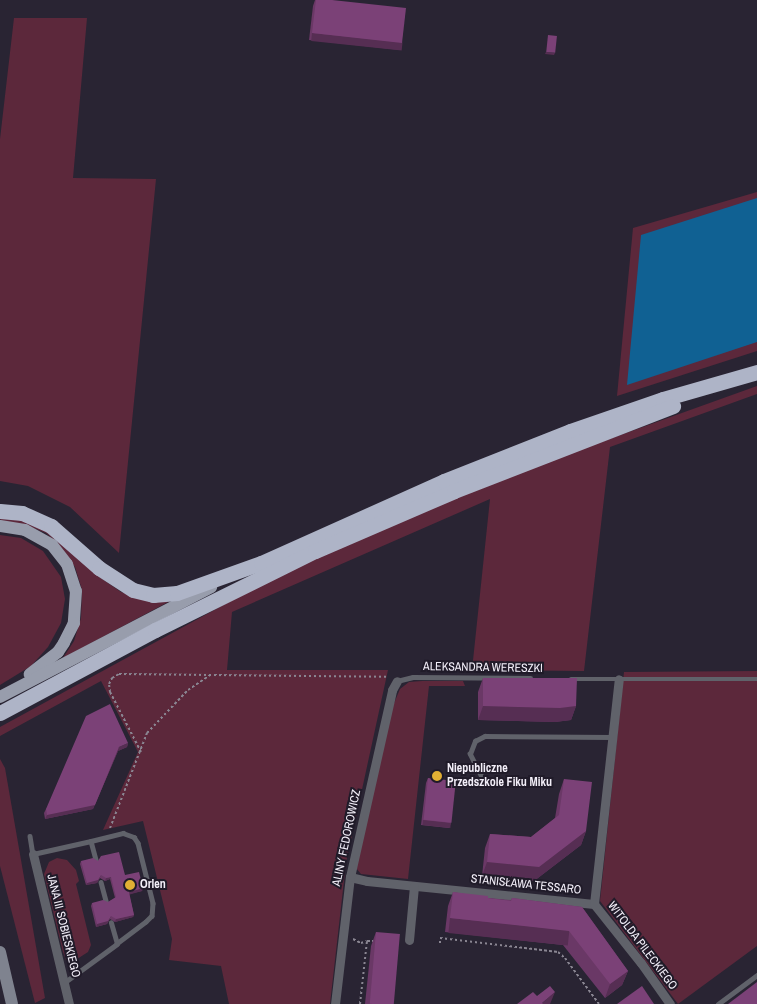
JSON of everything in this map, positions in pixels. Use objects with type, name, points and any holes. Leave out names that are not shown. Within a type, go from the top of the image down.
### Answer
[{"type":"highway","points":[[0,713],[187,614],[323,548],[454,491],[757,372]]},
{"type":"highway","points":[[0,510],[22,513],[51,526],[112,578],[142,593],[165,595],[177,593],[261,563],[444,481],[535,445],[664,398],[734,380]]},
{"type":"main road","points":[[0,526],[25,530],[52,545],[71,572],[77,599],[74,623],[58,652],[0,696]]},
{"type":"main road","points":[[0,696],[123,631],[261,563]]},
{"type":"main road","points":[[0,952],[12,1004]]},
{"type":"street","name":"STANISŁAWA TESSARO","points":[[350,877],[367,881],[594,904],[619,679]]},
{"type":"street","name":"ALINY FEDOROWICZ","points":[[335,1004],[350,877],[392,690],[397,681]]},
{"type":"street","name":"JANA III SOBIESKIEGO","points":[[33,854],[69,1004]]},
{"type":"street","points":[[408,940],[414,886]]},
{"type":"street","name":"WITOLDA PILECKIEGO","points":[[594,904],[641,963],[670,1004]]},
{"type":"lane","name":"ALEKSANDRA WERESZKI","points":[[397,681],[413,677],[540,678]]},
{"type":"lane","name":"ALEKSANDRA WERESZKI","points":[[560,678],[757,679]]},
{"type":"lane","points":[[482,778],[470,754],[472,746],[480,738],[612,737]]},
{"type":"lane","points":[[30,836],[33,854],[107,837],[130,834],[138,843],[154,908],[152,916],[146,922],[64,982]]},
{"type":"lane","points":[[91,841],[96,860]]},
{"type":"lane","points":[[101,882],[106,901]]},
{"type":"lane","points":[[111,923],[116,944]]},
{"type":"lane","points":[[718,1004],[757,975]]},
{"type":"path","points":[[140,752],[110,692],[109,684],[112,678],[119,674],[393,677],[397,681]]},
{"type":"path","points":[[107,837],[147,733],[188,690],[212,674]]},
{"type":"path","points":[[353,933],[352,938],[358,942],[375,942]]},
{"type":"path","points":[[440,943],[440,938],[554,950],[565,958],[599,1004]]},
{"type":"path","points":[[360,1004],[367,941]]},
{"type":"shaded area","points":[[14,18],[87,18],[73,178],[156,179],[119,553],[70,507],[28,486],[0,481],[0,139]]},
{"type":"shaded area","points":[[757,192],[757,351],[617,396],[633,228]]},
{"type":"shaded area","points":[[757,386],[757,394],[610,447],[584,671],[472,670],[490,499],[232,612],[227,670],[388,670],[346,863],[330,1004],[229,1004],[221,966],[169,960],[172,939],[143,821],[103,830],[138,752],[101,681],[0,736],[0,727],[262,584],[330,552],[419,511],[562,456]]},
{"type":"shaded area","points":[[1,514],[41,527],[98,576],[121,592],[152,601],[170,601],[63,658],[74,641],[81,618],[82,590],[75,567],[58,544],[46,533],[23,524],[0,521]]},
{"type":"shaded area","points":[[0,535],[21,538],[43,551],[61,577],[65,599],[61,623],[48,647],[31,666],[0,685]]},
{"type":"shaded area","points":[[757,671],[757,946],[678,1004],[600,901],[624,672]]},
{"type":"shaded area","points":[[463,681],[465,686],[429,686],[408,879],[361,874],[356,868],[389,715],[400,689],[409,682]]},
{"type":"shaded area","points":[[0,759],[5,768],[45,998],[35,1003],[0,866]]},
{"type":"shaded area","points":[[57,858],[67,860],[76,870],[79,881],[76,884],[91,945],[88,952],[74,961],[66,960],[63,952],[44,874],[49,862]]},
{"type":"water","points":[[757,198],[757,342],[627,385],[641,235]]},
{"type":"building","points":[[316,0],[406,8],[402,43],[312,33]]},
{"type":"building","points":[[548,35],[557,36],[555,53],[546,52]]},
{"type":"building","points":[[483,678],[577,678],[576,706],[560,708],[483,706]]},
{"type":"building","points":[[110,704],[128,743],[119,747],[95,805],[47,815],[46,809],[86,716]]},
{"type":"building","points":[[428,778],[456,781],[451,823],[424,820]]},
{"type":"building","points":[[564,779],[592,782],[586,831],[539,867],[487,862],[490,834],[531,837],[559,815]]},
{"type":"building","points":[[119,852],[125,875],[139,872],[143,888],[129,892],[134,915],[116,919],[111,916],[108,921],[97,924],[92,903],[103,900],[108,902],[116,897],[111,877],[106,878],[101,875],[98,880],[87,883],[81,861],[93,858],[98,861],[101,856]]},
{"type":"building","points":[[453,892],[511,901],[512,898],[582,907],[628,971],[610,984],[569,931],[450,918]]},
{"type":"building","points":[[376,932],[400,934],[394,1004],[370,1004]]},
{"type":"building","points":[[757,982],[757,1004],[728,1004]]},
{"type":"building","points":[[550,986],[555,992],[543,1004],[517,1004],[533,992],[537,996]]},
{"type":"building","points":[[642,986],[654,1004],[617,1004]]},
{"type":"place","name":"Niepubliczne Przedszkole Fiku Miku","points":[[437,776]]},
{"type":"place","name":"Orlen","points":[[130,885]]}]
